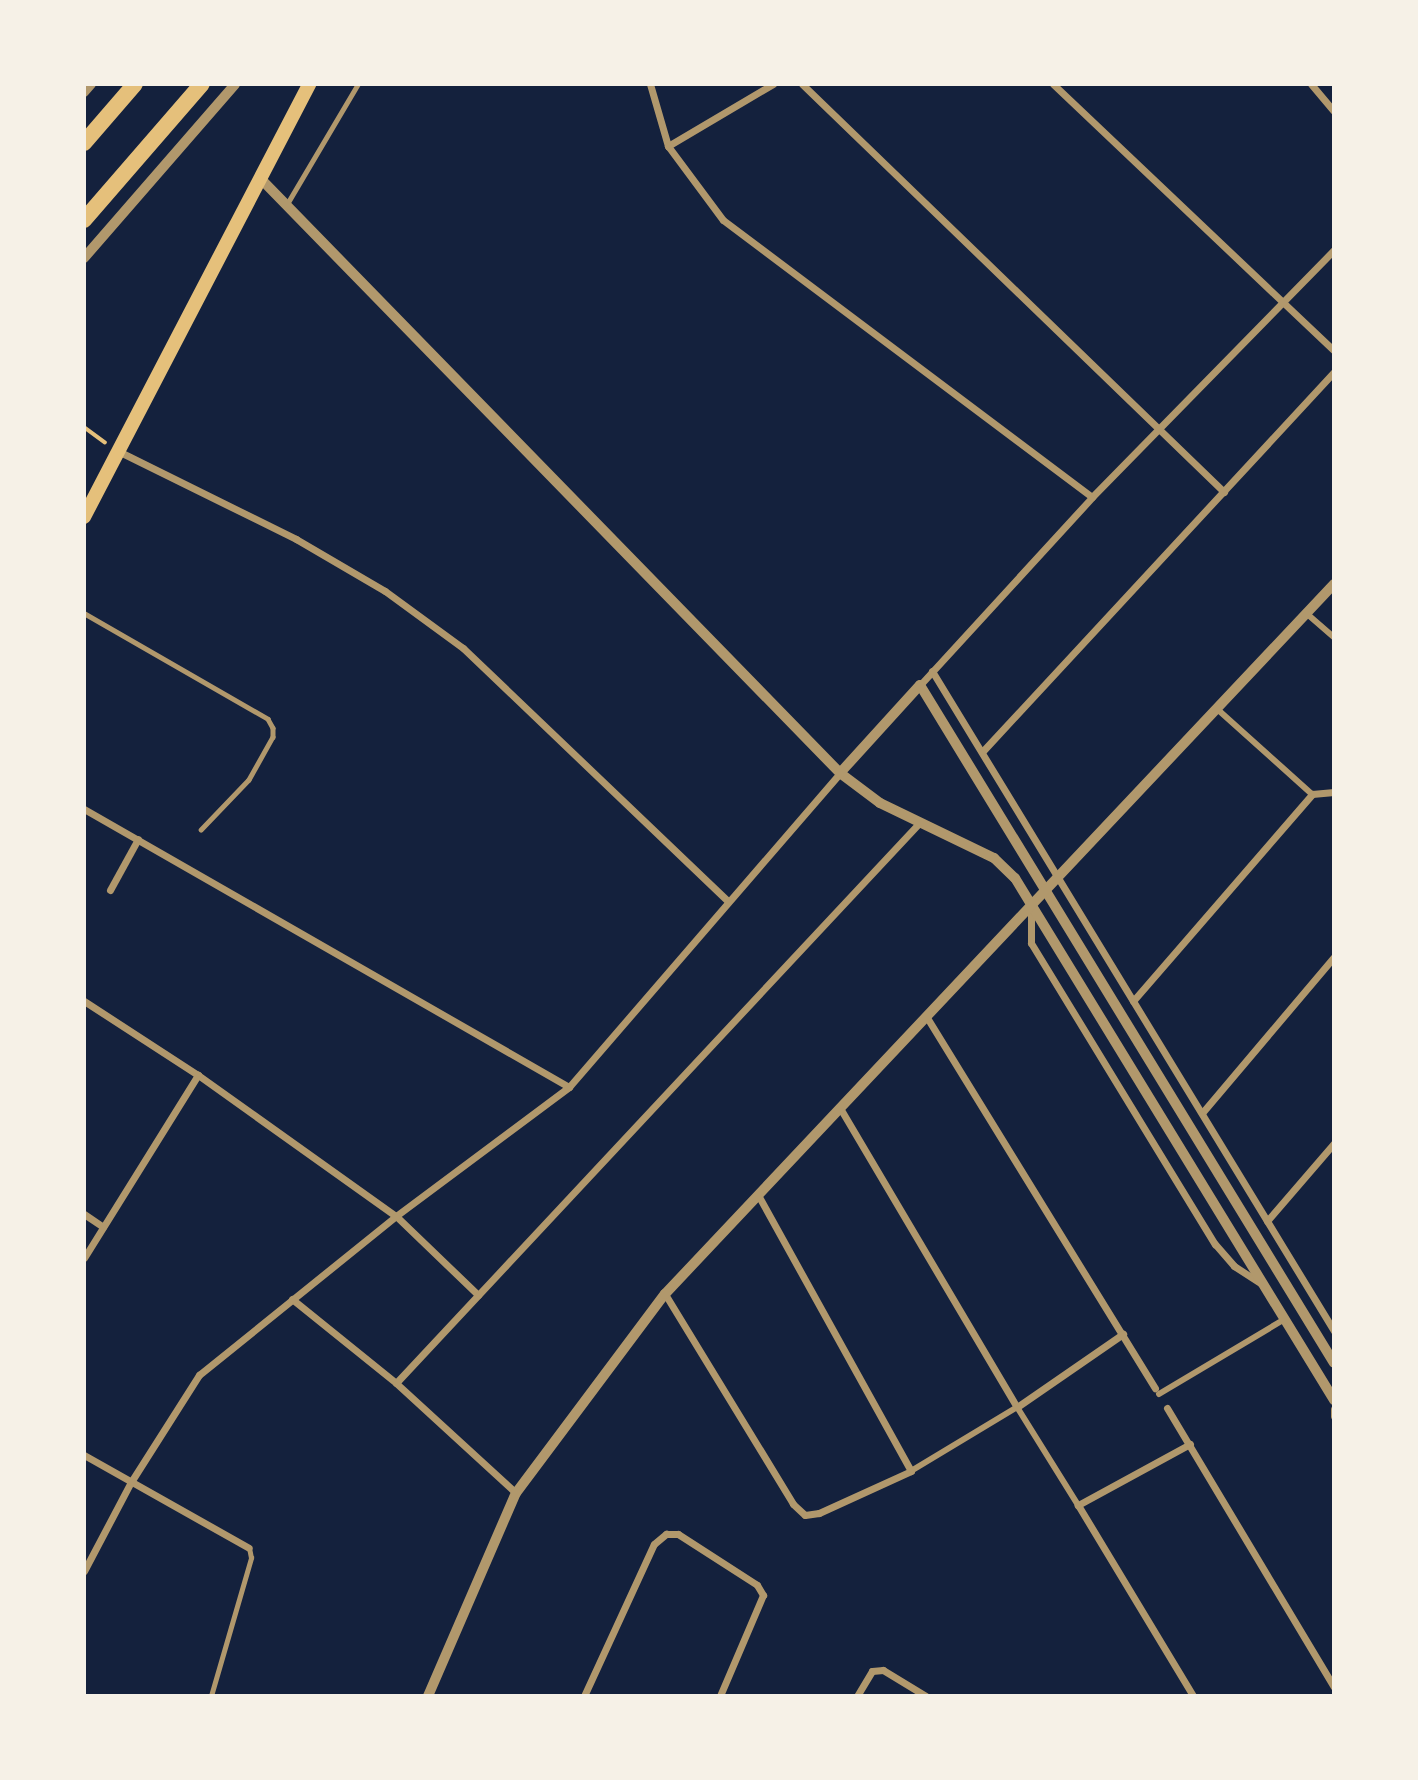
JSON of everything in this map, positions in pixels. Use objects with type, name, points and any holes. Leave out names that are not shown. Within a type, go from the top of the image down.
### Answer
[{"type":"highway","points":[[84,143],[135,84]]},
{"type":"highway","points":[[84,220],[202,84]]},
{"type":"main road","points":[[84,517],[309,84]]},
{"type":"street","points":[[84,92],[91,84]]},
{"type":"street","points":[[84,258],[235,84]]},
{"type":"street","points":[[650,84],[668,145],[723,220],[1091,497]]},
{"type":"street","points":[[668,145],[773,84]]},
{"type":"street","points":[[802,84],[1224,492]]},
{"type":"street","points":[[1053,84],[1283,299],[1334,351]]},
{"type":"street","points":[[1311,84],[1334,111]]},
{"type":"street","points":[[260,178],[839,773],[880,803],[994,858],[1015,878],[1334,1401]]},
{"type":"street","points":[[84,1571],[131,1482],[200,1374],[396,1216],[569,1087],[839,773],[1091,497],[1334,250]]},
{"type":"street","points":[[982,752],[1334,372]]},
{"type":"street","points":[[118,450],[296,539],[385,591],[463,648],[729,901]]},
{"type":"street","points":[[428,1696],[516,1493],[665,1294],[1334,584]]},
{"type":"street","points":[[1305,613],[1334,637]]},
{"type":"street","points":[[932,671],[1334,1333],[1324,1347]]},
{"type":"street","points":[[920,685],[1334,1363]]},
{"type":"street","points":[[1216,708],[1312,794]]},
{"type":"street","points":[[1133,1000],[1312,794],[1323,790],[1334,792]]},
{"type":"street","points":[[84,809],[569,1087]]},
{"type":"street","points":[[396,1383],[920,822]]},
{"type":"street","points":[[110,890],[138,839]]},
{"type":"street","points":[[1031,905],[1031,943],[1215,1244],[1234,1266],[1260,1283]]},
{"type":"street","points":[[1202,1113],[1334,957]]},
{"type":"street","points":[[84,1001],[198,1075],[396,1216],[478,1295]]},
{"type":"street","points":[[926,1016],[1190,1444],[1334,1687]]},
{"type":"street","points":[[84,1258],[198,1075]]},
{"type":"street","points":[[840,1108],[1017,1407],[1193,1696]]},
{"type":"street","points":[[1267,1222],[1334,1143]]},
{"type":"street","points":[[758,1195],[911,1471]]},
{"type":"street","points":[[84,1214],[103,1227]]},
{"type":"street","points":[[665,1294],[793,1504],[805,1515],[820,1513],[911,1471],[1017,1407],[1123,1334]]},
{"type":"street","points":[[1275,1308],[1292,1297]]},
{"type":"street","points":[[292,1299],[396,1383],[516,1493]]},
{"type":"street","points":[[1157,1391],[1283,1320]]},
{"type":"street","points":[[1334,1409],[1334,1416]]},
{"type":"street","points":[[1078,1505],[1190,1444]]},
{"type":"street","points":[[84,1455],[249,1548]]},
{"type":"street","points":[[584,1696],[654,1544],[666,1534],[678,1534],[757,1584],[763,1595],[720,1696]]},
{"type":"street","points":[[857,1696],[872,1671],[883,1670],[926,1696]]},
{"type":"lane","points":[[287,205],[358,84]]},
{"type":"lane","points":[[84,613],[268,719],[273,728],[273,737],[249,780],[201,830]]},
{"type":"lane","points":[[211,1696],[251,1558],[249,1548]]},
{"type":"path","points":[[84,427],[118,450]]}]
